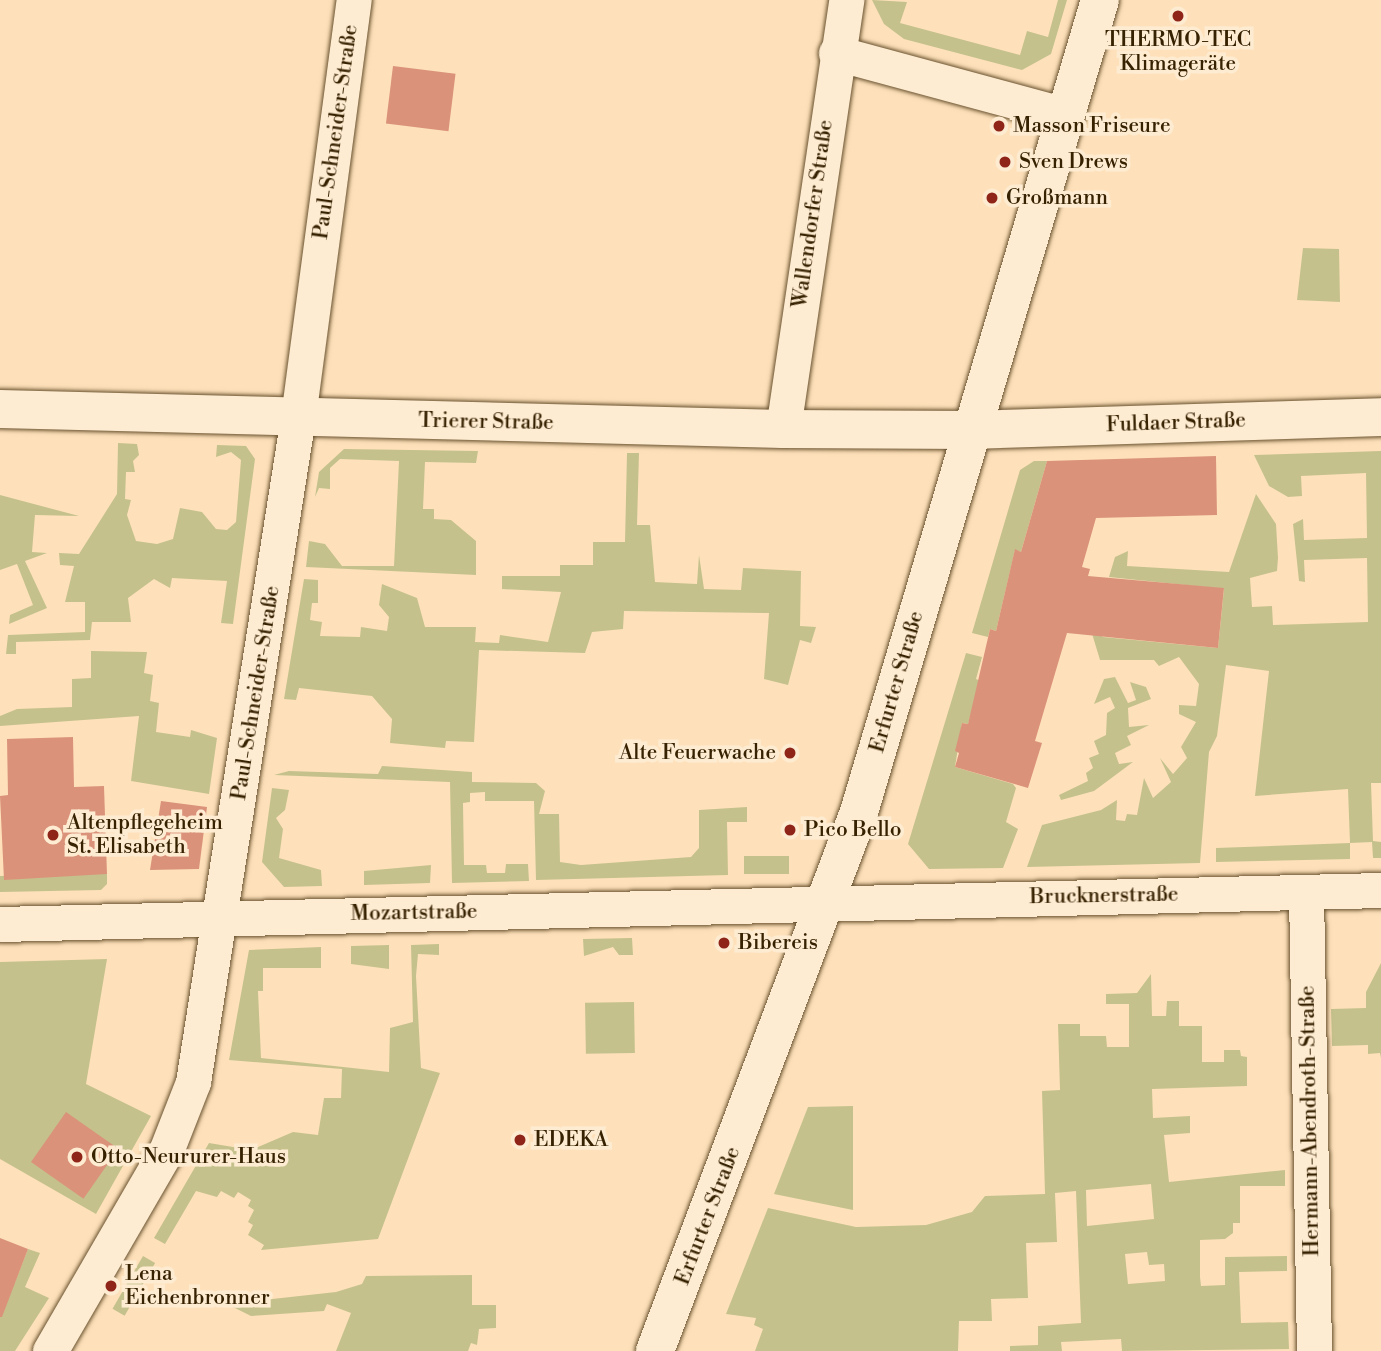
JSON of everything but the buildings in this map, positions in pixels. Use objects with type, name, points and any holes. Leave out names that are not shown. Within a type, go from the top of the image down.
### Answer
[{"type":"street","name":"Paul-Schneider-Straße","points":[[50,1351],[183,1119],[221,918],[298,417],[354,0]]},
{"type":"street","name":"Wallendorfer Straße","points":[[783,429],[836,53],[846,0]]},
{"type":"street","name":"Erfurter Straße","points":[[655,1351],[859,812],[1100,0]]},
{"type":"street","points":[[836,53],[1066,115]]},
{"type":"street","name":"Trierer Straße","points":[[0,410],[783,429],[971,430]]},
{"type":"street","name":"Fuldaer Straße","points":[[971,430],[1381,417]]},
{"type":"street","name":"Brucknerstraße","points":[[827,902],[1381,890]]},
{"type":"street","name":"Hermann-Abendroth-Straße","points":[[1306,892],[1314,1351]]},
{"type":"street","name":"Mozartstraße","points":[[0,924],[827,902]]},
{"type":"shaded area","points":[[872,0],[907,2],[900,23],[1020,55],[1027,31],[1048,37],[1058,0],[1067,0],[1051,54],[1022,70],[904,39],[884,24]]},
{"type":"shaded area","points":[[1303,248],[1339,249],[1340,302],[1297,300]]},
{"type":"shaded area","points":[[118,443],[137,444],[139,455],[133,461],[135,472],[126,472],[125,499],[131,500],[127,515],[136,541],[157,544],[173,539],[180,508],[202,512],[216,529],[227,530],[236,522],[241,460],[231,452],[216,457],[217,445],[246,446],[255,459],[233,624],[221,623],[227,581],[172,578],[170,588],[154,579],[128,598],[131,622],[92,622],[90,640],[16,642],[16,654],[6,654],[8,635],[85,632],[85,602],[65,602],[74,566],[60,565],[59,553],[79,554],[117,494]]},
{"type":"shaded area","points":[[344,449],[478,451],[476,463],[425,462],[423,509],[434,509],[434,519],[451,520],[476,541],[476,575],[306,567],[309,541],[325,544],[342,566],[394,566],[399,461],[340,459],[330,468],[330,489],[319,488],[315,497],[319,472]]},
{"type":"shaded area","points":[[1381,451],[1381,783],[1371,783],[1373,841],[1381,842],[1381,858],[1373,858],[1372,842],[1350,843],[1348,789],[1255,796],[1269,671],[1226,665],[1217,736],[1209,752],[1200,863],[1027,867],[1042,825],[1101,810],[1117,800],[1116,820],[1125,821],[1127,814],[1137,815],[1144,778],[1153,798],[1171,782],[1160,758],[1173,774],[1187,758],[1181,747],[1196,722],[1179,714],[1179,705],[1196,706],[1199,684],[1179,657],[1159,666],[1154,660],[1100,660],[1090,627],[1103,637],[1218,648],[1224,589],[1109,577],[1115,557],[1128,551],[1127,566],[1229,572],[1256,494],[1276,524],[1278,558],[1277,571],[1250,578],[1252,607],[1272,606],[1273,625],[1368,622],[1367,558],[1304,560],[1305,582],[1299,581],[1293,524],[1303,519],[1304,540],[1367,538],[1366,473],[1301,476],[1302,496],[1288,497],[1269,486],[1254,455]]},
{"type":"shaded area","points":[[627,453],[639,453],[637,525],[650,525],[655,582],[697,584],[699,555],[704,589],[741,590],[743,568],[801,571],[800,626],[816,627],[811,643],[800,640],[788,685],[764,679],[769,613],[624,611],[623,629],[592,632],[585,653],[479,650],[474,742],[446,741],[445,748],[390,743],[392,719],[372,696],[299,688],[296,700],[284,699],[304,579],[318,580],[318,603],[312,603],[310,620],[322,622],[320,636],[360,637],[361,627],[387,631],[389,617],[379,605],[382,584],[417,598],[425,627],[476,627],[475,642],[499,643],[500,635],[548,642],[561,592],[502,589],[502,576],[560,576],[560,565],[593,565],[593,542],[625,542]]},
{"type":"shaded area","points":[[1034,461],[1047,461],[1021,552],[1015,550],[996,631],[990,629],[988,637],[972,633],[1020,470]]},
{"type":"shaded area","points":[[0,495],[79,516],[35,515],[32,552],[47,553],[25,561],[47,608],[9,624],[10,615],[33,605],[17,564],[0,570]]},
{"type":"shaded area","points":[[91,651],[147,652],[144,673],[153,675],[150,701],[159,703],[156,732],[190,737],[191,730],[217,738],[209,794],[131,781],[139,716],[0,726],[0,716],[17,709],[72,707],[72,679],[91,678]]},
{"type":"shaded area","points":[[966,653],[982,657],[976,679],[981,681],[968,724],[962,723],[955,767],[1013,784],[1016,788],[1006,822],[1018,829],[1003,868],[929,869],[908,844]]},
{"type":"shaded area","points":[[1115,677],[1128,703],[1136,700],[1130,682],[1146,687],[1151,699],[1128,708],[1129,727],[1149,725],[1127,736],[1131,745],[1115,753],[1119,764],[1133,762],[1094,791],[1061,800],[1059,795],[1088,781],[1086,773],[1093,768],[1089,758],[1099,754],[1094,741],[1106,735],[1107,713],[1115,708],[1110,697],[1094,704],[1104,679]]},
{"type":"shaded area","points":[[382,766],[472,772],[472,782],[536,783],[545,791],[539,814],[559,814],[560,862],[581,865],[691,857],[699,848],[699,810],[747,807],[747,822],[727,822],[728,875],[536,880],[534,801],[485,801],[485,792],[470,793],[470,802],[463,803],[464,865],[486,865],[487,873],[505,873],[506,864],[528,864],[529,881],[452,883],[450,782],[274,775],[289,771],[378,774]]},
{"type":"shaded area","points":[[272,788],[289,790],[285,810],[276,818],[283,829],[279,858],[321,870],[322,886],[284,887],[262,862]]},
{"type":"shaded area","points":[[1350,843],[1350,859],[1216,862],[1216,848]]},
{"type":"shaded area","points":[[744,856],[789,856],[789,874],[744,874]]},
{"type":"shaded area","points":[[431,865],[430,883],[364,885],[364,871]]},
{"type":"shaded area","points":[[107,874],[107,884],[101,890],[0,892],[0,876]]},
{"type":"shaded area","points":[[632,938],[633,955],[619,955],[613,947],[584,956],[583,939]]},
{"type":"shaded area","points":[[439,944],[439,955],[418,954],[416,976],[421,1068],[440,1073],[378,1239],[261,1250],[264,1245],[248,1235],[253,1225],[248,1222],[254,1210],[248,1206],[251,1200],[238,1192],[234,1198],[221,1191],[217,1197],[196,1191],[165,1244],[154,1238],[209,1143],[251,1150],[293,1132],[318,1135],[324,1098],[341,1098],[342,1069],[229,1060],[249,950],[321,947],[321,968],[263,968],[263,991],[258,991],[261,1058],[389,1072],[390,1028],[413,1022],[411,945]]},
{"type":"shaded area","points":[[389,945],[389,969],[351,964],[351,946]]},
{"type":"shaded area","points":[[107,959],[86,1084],[151,1116],[96,1214],[0,1159],[0,962]]},
{"type":"shaded area","points":[[1381,963],[1381,1058],[1380,1053],[1368,1054],[1368,1045],[1332,1046],[1331,1009],[1366,1008],[1366,992]]},
{"type":"shaded area","points":[[1151,974],[1152,1016],[1166,1016],[1167,1001],[1179,1001],[1179,1026],[1202,1026],[1202,1062],[1224,1062],[1224,1050],[1240,1050],[1241,1056],[1247,1057],[1247,1086],[1152,1089],[1153,1118],[1190,1116],[1190,1133],[1164,1135],[1169,1182],[1285,1170],[1285,1186],[1240,1186],[1240,1223],[1233,1223],[1233,1233],[1225,1239],[1200,1240],[1200,1277],[1201,1286],[1225,1285],[1225,1257],[1287,1256],[1287,1271],[1239,1272],[1241,1323],[1288,1322],[1289,1349],[1122,1351],[1121,1339],[1061,1342],[1062,1351],[1010,1351],[1010,1346],[1038,1345],[1038,1326],[1081,1323],[1076,1191],[1055,1193],[1057,1242],[1026,1243],[1028,1298],[991,1299],[992,1321],[959,1321],[958,1351],[755,1351],[763,1329],[754,1325],[756,1318],[726,1314],[768,1208],[856,1227],[926,1225],[972,1212],[985,1196],[1045,1194],[1042,1091],[1060,1090],[1058,1024],[1080,1024],[1080,1036],[1106,1036],[1107,1047],[1129,1047],[1129,1004],[1106,1004],[1106,994],[1137,993]],"holes":[[[1151,1184],[1154,1219],[1087,1226],[1086,1190]],[[1147,1252],[1149,1265],[1164,1264],[1165,1281],[1128,1284],[1125,1254]]]},
{"type":"shaded area","points":[[634,1002],[635,1053],[586,1054],[585,1003]]},
{"type":"shaded area","points":[[853,1106],[853,1210],[774,1194],[808,1107]]},
{"type":"shaded area","points":[[28,1249],[40,1253],[25,1287],[49,1298],[15,1351],[0,1351],[0,1277],[15,1282]]},
{"type":"shaded area","points":[[143,1256],[155,1263],[125,1316],[112,1309]]},
{"type":"shaded area","points":[[472,1275],[472,1305],[496,1305],[496,1328],[479,1329],[477,1345],[471,1343],[468,1351],[336,1351],[351,1313],[327,1304],[324,1311],[251,1316],[227,1304],[336,1292],[362,1284],[366,1276]]},
{"type":"place","name":"THERMO-TEC Klimageräte","points":[[1178,16]]},
{"type":"place","name":"Masson Friseure","points":[[999,126]]},
{"type":"place","name":"Sven Drews","points":[[1005,162]]},
{"type":"place","name":"Großmann","points":[[992,198]]},
{"type":"place","name":"Alte Feuerwache","points":[[790,753]]},
{"type":"place","name":"Pico Bello","points":[[790,830]]},
{"type":"place","name":"Altenpflegeheim St. Elisabeth","points":[[53,835]]},
{"type":"place","name":"Bibereis","points":[[724,943]]},
{"type":"place","name":"EDEKA","points":[[520,1140]]},
{"type":"place","name":"Otto-Neururer-Haus","points":[[77,1157]]},
{"type":"place","name":"Lena Eichenbronner","points":[[111,1286]]}]
